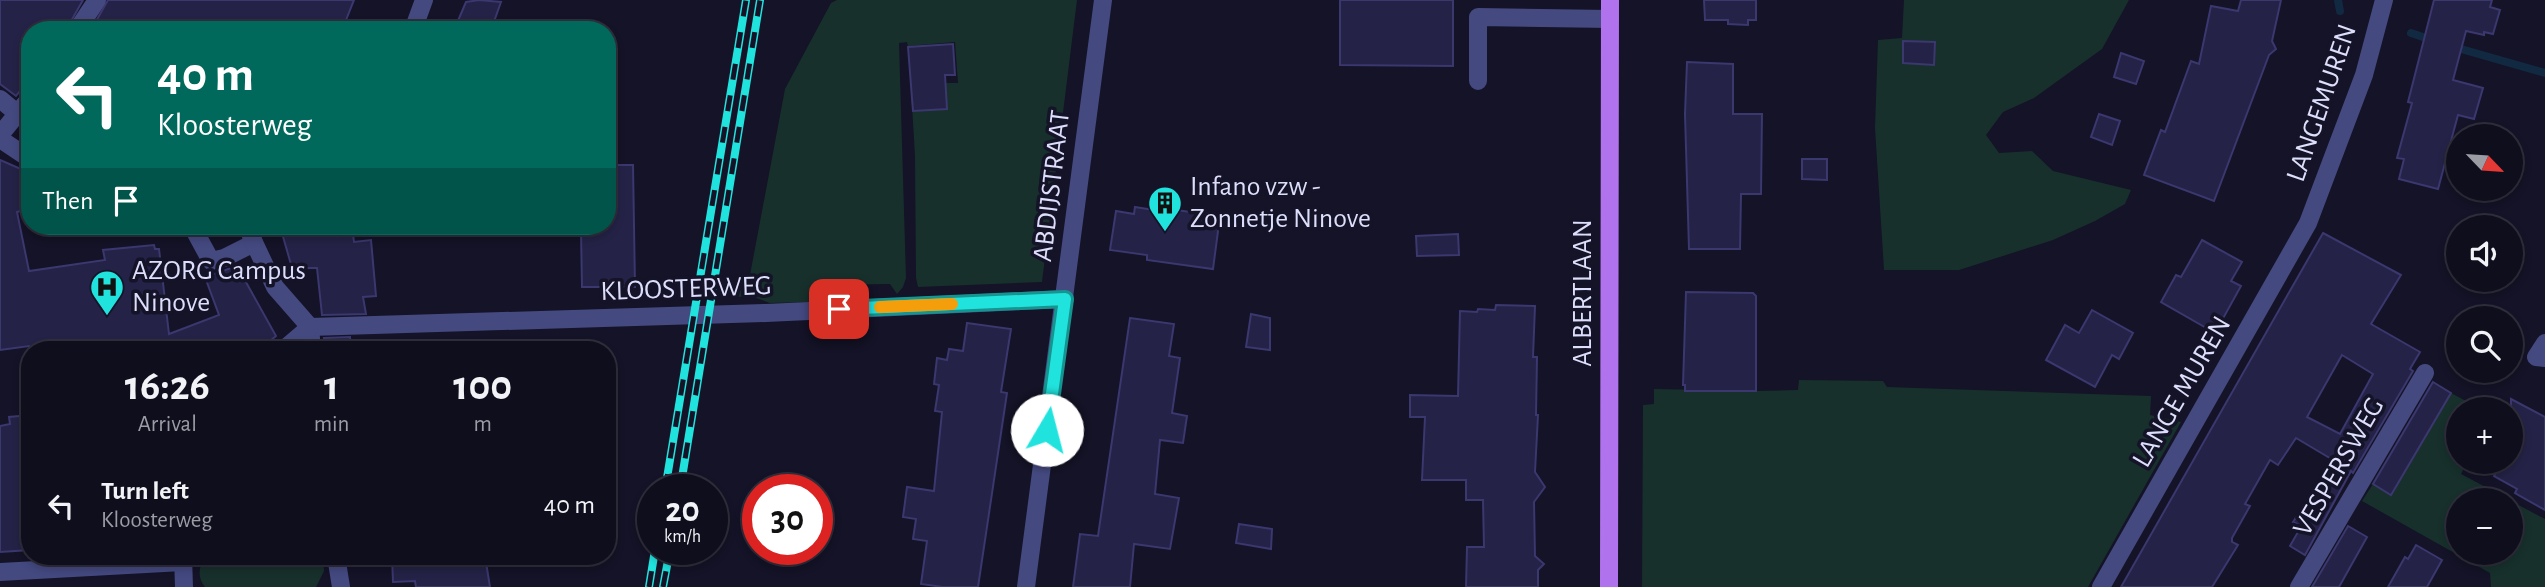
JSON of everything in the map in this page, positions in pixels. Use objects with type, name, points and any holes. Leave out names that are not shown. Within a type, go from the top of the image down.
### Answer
[{"type":"main road","name":"ALBERTLAAN","points":[[1609,587],[1610,0]]},
{"type":"street","points":[[83,21],[97,0]]},
{"type":"street","points":[[416,21],[424,0]]},
{"type":"street","name":"ABDIJSTRAAT","points":[[1026,587],[1103,0]]},
{"type":"street","name":"LANGEMUREN","points":[[2308,223],[2364,75],[2384,0]]},
{"type":"street","points":[[1478,81],[1478,17],[1610,19]]},
{"type":"street","points":[[0,99],[18,114]]},
{"type":"street","points":[[21,110],[0,137],[21,152]]},
{"type":"street","name":"LANGE MUREN","points":[[2101,587],[2308,223]]},
{"type":"street","points":[[197,235],[211,261],[224,258],[255,235],[275,287],[310,327],[311,341]]},
{"type":"street","name":"KLOOSTERWEG","points":[[310,327],[624,318],[1065,299]]},
{"type":"street","points":[[294,341],[310,327]]},
{"type":"street","points":[[2545,343],[2536,357],[2545,358]]},
{"type":"street","name":"VESPERSWEG","points":[[2300,587],[2425,373]]},
{"type":"street","points":[[0,572],[92,565]]},
{"type":"street","points":[[173,587],[181,565]]},
{"type":"street","points":[[183,565],[184,587]]},
{"type":"street","points":[[337,565],[341,587]]},
{"type":"green space","points":[[837,0],[1077,0],[1042,282],[918,287],[910,72],[944,70],[945,83],[958,83],[955,42],[908,46],[907,42],[899,43],[906,278],[903,287],[897,294],[890,284],[820,285],[812,302],[770,303],[751,296],[736,297],[734,283],[750,275],[785,89],[831,3]]},
{"type":"green space","points":[[1904,0],[2129,0],[2102,49],[2034,98],[2003,112],[1986,135],[1999,153],[2032,151],[2053,171],[2131,190],[2125,204],[2053,240],[1959,270],[1884,270],[1875,128],[1878,40],[1902,38]]},
{"type":"green space","points":[[1799,380],[1883,381],[1887,387],[2151,396],[2150,415],[2181,422],[2088,587],[1642,587],[1643,405],[1654,404],[1654,389],[1798,390]]},
{"type":"green space","points":[[2446,402],[2446,474],[2461,474],[2487,488],[2446,488],[2446,548],[2362,501],[2373,484],[2392,494]]},
{"type":"green space","points":[[2523,507],[2545,519],[2545,587],[2491,587],[2490,573],[2476,565],[2523,565]]},
{"type":"green space","points":[[201,565],[324,565],[324,571],[316,587],[205,587],[200,572]]},
{"type":"building","points":[[0,0],[83,0],[71,21],[21,21],[21,90],[16,96],[0,84]]},
{"type":"building","points":[[108,0],[354,0],[346,21],[96,21]]},
{"type":"building","points":[[1340,0],[1453,0],[1453,66],[1340,65]]},
{"type":"building","points":[[1704,0],[1756,0],[1756,20],[1748,20],[1748,25],[1728,24],[1728,20],[1705,20]]},
{"type":"building","points":[[2241,0],[2281,0],[2272,41],[2276,49],[2269,55],[2214,201],[2144,175],[2161,130],[2165,132],[2191,61],[2199,64],[2211,6],[2238,11]]},
{"type":"building","points":[[2434,0],[2492,0],[2490,7],[2500,10],[2493,34],[2466,31],[2453,80],[2483,88],[2474,119],[2458,115],[2456,124],[2446,124],[2446,159],[2438,189],[2399,179],[2404,159],[2397,158],[2412,103],[2408,102]]},
{"type":"building","points":[[466,2],[501,2],[494,21],[458,21]]},
{"type":"building","points":[[1903,41],[1935,42],[1934,65],[1903,63]]},
{"type":"building","points":[[953,44],[955,75],[945,75],[947,109],[913,111],[908,47]]},
{"type":"building","points":[[2121,53],[2144,61],[2136,84],[2114,77]]},
{"type":"building","points":[[1687,62],[1733,64],[1733,114],[1762,114],[1761,194],[1741,194],[1740,249],[1689,249],[1685,114]]},
{"type":"building","points":[[2099,114],[2120,121],[2112,145],[2091,137]]},
{"type":"building","points":[[1802,159],[1827,159],[1827,180],[1802,179]]},
{"type":"building","points":[[0,160],[21,169],[21,211],[17,212],[29,271],[105,260],[103,250],[154,245],[155,249],[159,249],[169,334],[219,315],[205,277],[237,266],[276,336],[270,341],[21,341],[21,347],[0,350]]},
{"type":"building","points":[[616,165],[633,165],[635,287],[582,287],[581,235],[616,235]]},
{"type":"building","name":"Infano vzw - Zonnetje Ninove","points":[[1135,207],[1220,216],[1213,269],[1147,260],[1147,255],[1110,250],[1116,211],[1134,214]]},
{"type":"building","points":[[2323,233],[2401,275],[2371,324],[2420,352],[2410,369],[2413,371],[2353,473],[2351,471],[2305,555],[2290,546],[2298,532],[2294,530],[2297,524],[2293,522],[2333,460],[2296,438],[2278,465],[2270,460],[2245,504],[2250,506],[2232,538],[2232,542],[2238,545],[2212,587],[2121,587]],"holes":[[[2342,355],[2373,374],[2340,434],[2307,417]]]},
{"type":"building","points":[[1458,234],[1459,255],[1417,256],[1416,236]]},
{"type":"building","points":[[283,235],[353,235],[354,242],[371,240],[376,296],[363,297],[366,314],[322,315],[317,268],[292,268]]},
{"type":"building","points":[[2202,240],[2242,262],[2231,281],[2241,286],[2215,333],[2161,302],[2176,275],[2181,277]]},
{"type":"building","points":[[1686,292],[1753,293],[1756,296],[1756,391],[1685,391]]},
{"type":"building","points":[[1496,305],[1535,306],[1533,357],[1537,357],[1538,415],[1535,472],[1545,487],[1534,502],[1535,556],[1544,564],[1538,570],[1538,587],[1466,587],[1467,547],[1484,547],[1483,500],[1466,500],[1466,480],[1422,480],[1425,417],[1410,417],[1410,395],[1458,396],[1460,311],[1495,310]]},
{"type":"building","points":[[2092,310],[2133,333],[2119,359],[2112,355],[2095,387],[2046,360],[2065,325],[2079,333]]},
{"type":"building","points":[[1251,314],[1270,318],[1270,350],[1246,347]]},
{"type":"building","points":[[1130,318],[1174,324],[1169,356],[1180,358],[1172,413],[1187,416],[1183,443],[1160,440],[1155,494],[1179,498],[1170,549],[1134,544],[1130,587],[1073,587],[1080,534],[1098,536]]},
{"type":"building","points":[[967,323],[1011,329],[1001,392],[1007,393],[978,587],[943,587],[921,584],[927,541],[913,539],[916,519],[903,517],[907,487],[934,491],[942,412],[935,411],[939,385],[934,384],[937,358],[947,360],[949,349],[963,351]]},
{"type":"building","points":[[350,337],[350,341],[325,341],[324,338]]},
{"type":"building","points":[[2433,382],[2451,393],[2446,397],[2446,402],[2391,495],[2373,484]]},
{"type":"building","points":[[2523,405],[2545,417],[2545,510],[2523,498],[2523,488],[2515,488],[2494,476],[2523,474]]},
{"type":"building","points":[[21,416],[21,551],[0,552],[0,426],[10,424],[9,417]]},
{"type":"building","points":[[1239,524],[1272,529],[1271,549],[1236,543]]},
{"type":"building","points":[[2348,526],[2367,537],[2339,587],[2312,587]]},
{"type":"building","points":[[2416,545],[2442,560],[2427,587],[2388,587],[2405,557],[2408,559]]},
{"type":"building","points":[[392,565],[486,565],[490,587],[416,587],[415,581],[393,582]]},
{"type":"waterway","points":[[2338,0],[2340,11]]},
{"type":"waterway","points":[[2411,33],[2435,41]]},
{"type":"waterway","points":[[2454,47],[2545,73]]},
{"type":"railway","points":[[668,474],[746,0]]},
{"type":"railway","points":[[683,474],[760,0]]},
{"type":"railway","points":[[649,587],[653,565]]},
{"type":"railway","points":[[663,587],[667,565]]},
{"type":"slow traffic","points":[[880,307],[952,304]]},
{"type":"place","name":"Infano vzw - Zonnetje Ninove","points":[[1165,233]]},
{"type":"place","name":"AZORG Campus Ninove","points":[[107,317]]},
{"type":"route","points":[[839,309],[1065,299],[1047,430]]}]
